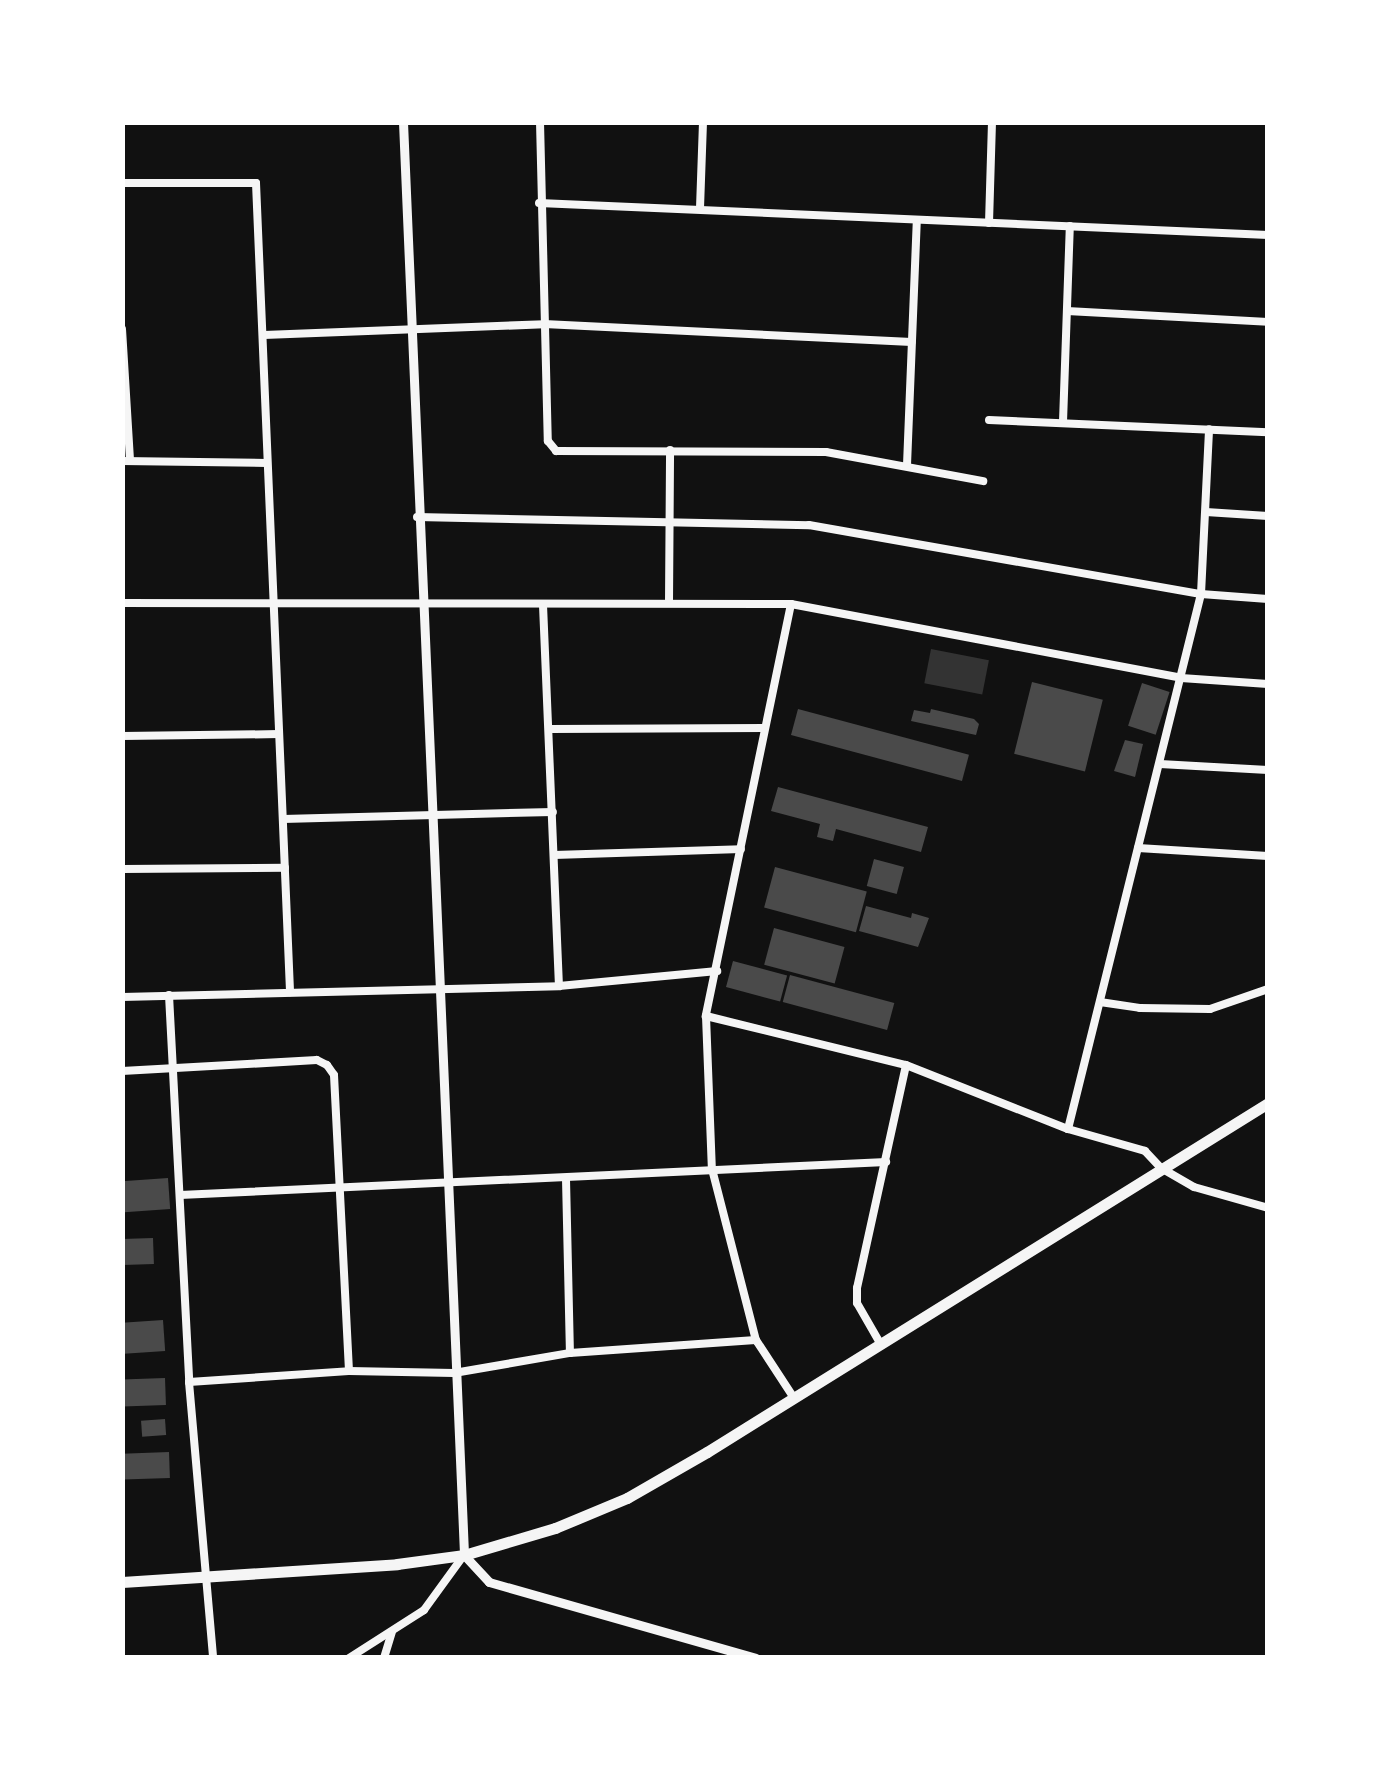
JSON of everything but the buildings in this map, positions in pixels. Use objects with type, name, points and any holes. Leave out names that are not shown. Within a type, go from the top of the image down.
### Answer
[{"type":"highway","points":[[122,1582],[397,1564],[464,1555],[555,1528],[628,1498],[1268,1103]]},
{"type":"street","points":[[348,1658],[392,1632],[433,1600],[464,1555],[402,122]]},
{"type":"street","points":[[540,122],[539,203],[548,441],[556,451],[826,452],[983,481]]},
{"type":"street","points":[[700,208],[703,122]]},
{"type":"street","points":[[988,222],[992,122]]},
{"type":"street","points":[[122,184],[256,184],[290,992]]},
{"type":"street","points":[[539,203],[1268,234]]},
{"type":"street","points":[[907,465],[917,220]]},
{"type":"street","points":[[1063,422],[1070,226]]},
{"type":"street","points":[[1068,312],[1268,322]]},
{"type":"street","points":[[264,334],[544,324],[912,342]]},
{"type":"street","points":[[122,329],[126,461],[267,463]]},
{"type":"street","points":[[989,420],[1268,432]]},
{"type":"street","points":[[1068,1129],[1201,594],[1208,429]]},
{"type":"street","points":[[669,603],[670,450]]},
{"type":"street","points":[[1206,512],[1268,516]]},
{"type":"street","points":[[417,517],[809,525],[1201,594],[1268,599]]},
{"type":"street","points":[[122,603],[421,600],[543,605],[791,604],[1180,678],[1268,684]]},
{"type":"street","points":[[791,604],[706,1016],[712,1169],[756,1340],[794,1398]]},
{"type":"street","points":[[543,605],[558,986]]},
{"type":"street","points":[[550,730],[764,728]]},
{"type":"street","points":[[122,736],[279,734]]},
{"type":"street","points":[[1160,764],[1268,770]]},
{"type":"street","points":[[283,818],[553,812]]},
{"type":"street","points":[[1138,848],[1268,856]]},
{"type":"street","points":[[554,855],[741,850]]},
{"type":"street","points":[[122,869],[285,868]]},
{"type":"street","points":[[122,997],[558,986],[717,971]]},
{"type":"street","points":[[1100,1002],[1140,1008],[1210,1009],[1268,989]]},
{"type":"street","points":[[169,996],[189,1382],[213,1658]]},
{"type":"street","points":[[706,1016],[906,1065],[1068,1129],[1145,1151],[1162,1168],[1194,1186],[1268,1208]]},
{"type":"street","points":[[122,1072],[317,1060],[327,1065],[334,1075],[349,1371]]},
{"type":"street","points":[[880,1343],[857,1304],[906,1065]]},
{"type":"street","points":[[180,1195],[886,1162]]},
{"type":"street","points":[[566,1178],[570,1353]]},
{"type":"street","points":[[189,1382],[349,1371],[454,1373],[570,1353],[756,1340]]},
{"type":"street","points":[[464,1555],[489,1582],[755,1658]]},
{"type":"street","points":[[384,1658],[392,1632]]},
{"type":"shaded area","points":[[931,649],[989,660],[982,695],[924,683]]}]
